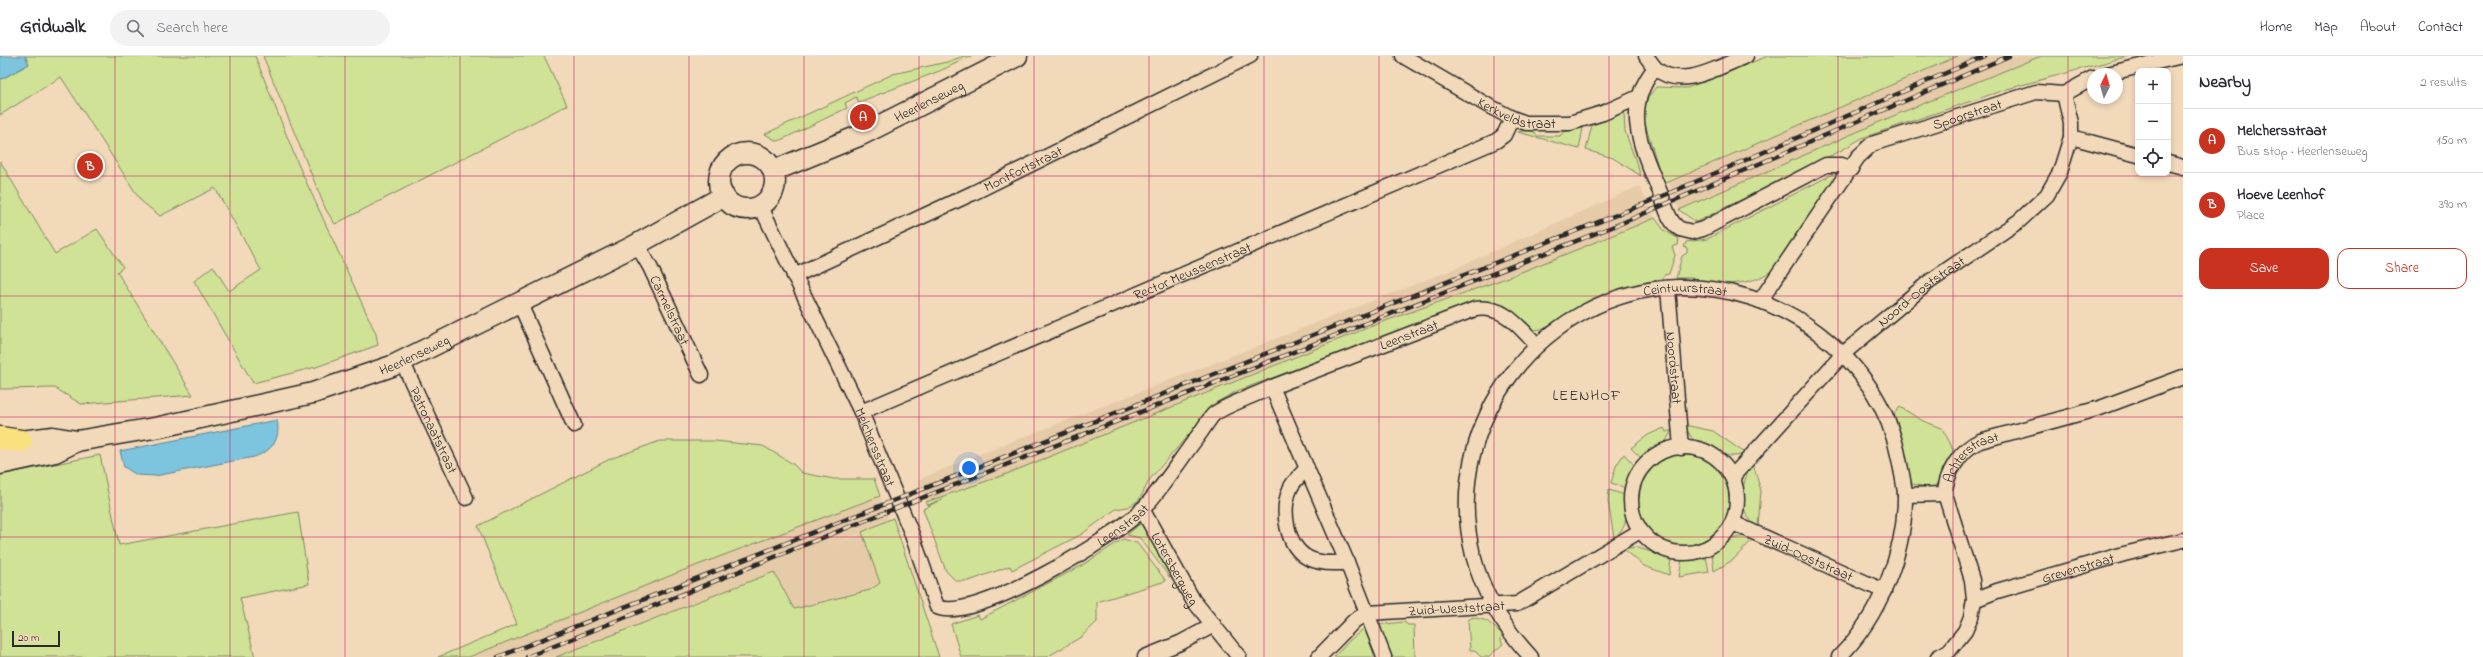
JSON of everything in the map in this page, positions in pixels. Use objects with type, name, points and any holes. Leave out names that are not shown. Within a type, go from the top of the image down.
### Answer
[{"type":"main road","name":"Heerlenseweg","points":[[773,171],[861,136],[1017,56]]},
{"type":"main road","points":[[742,154],[757,155],[770,164],[773,171],[773,191],[760,206],[740,208],[729,202],[720,189],[720,174],[728,160],[735,156],[742,154]]},
{"type":"main road","name":"Heerlenseweg","points":[[0,464],[55,452],[78,441],[290,399],[342,384],[402,361],[520,304],[637,245],[724,196]]},
{"type":"main road","name":"Heerlenseweg","points":[[0,448],[10,440],[53,437],[78,441]]},
{"type":"street","name":"Montfortstraat","points":[[794,276],[974,193],[1250,56]]},
{"type":"street","name":"Kerkveldstraat","points":[[1403,56],[1512,118],[1542,124],[1570,123],[1603,113],[1638,97]]},
{"type":"street","points":[[1646,56],[1654,68],[1668,77],[1678,79],[1691,77],[1746,56]]},
{"type":"street","points":[[2123,70],[2182,56]]},
{"type":"street","points":[[1654,68],[1644,81],[1638,97],[1636,120],[1640,141],[1649,165],[1673,224],[1680,229],[1692,232],[1703,229],[1821,167],[1837,164],[1851,169]]},
{"type":"street","points":[[2064,94],[2087,81]]},
{"type":"street","name":"Spoorstraat","points":[[1760,301],[1864,151],[1877,142],[2036,92],[2064,94]]},
{"type":"street","name":"Noord-Ooststraat","points":[[1732,477],[1844,353],[1929,282],[2019,221],[2047,195],[2060,172],[2071,137],[2071,123],[2064,94]]},
{"type":"street","name":"Rector Meussenstraat","points":[[862,412],[1496,141],[1504,136],[1512,118]]},
{"type":"street","points":[[2071,137],[2135,154]]},
{"type":"street","points":[[2171,164],[2183,167]]},
{"type":"street","name":"Melchersstraat","points":[[760,206],[862,412],[911,532],[937,607]]},
{"type":"street","name":"Carmelstraat","points":[[637,245],[701,375]]},
{"type":"street","name":"Ceintuurstraat","points":[[1531,657],[1506,627],[1493,606],[1478,573],[1469,532],[1468,491],[1470,471],[1480,431],[1494,399],[1509,376],[1537,345],[1562,325],[1605,302],[1636,292],[1668,288],[1718,290],[1760,301],[1804,323],[1844,353],[1862,376],[1887,418],[1897,450],[1905,495],[1895,560],[1884,591],[1858,635],[1839,657]]},
{"type":"street","name":"Noordstraat","points":[[1668,288],[1681,448]]},
{"type":"street","points":[[520,304],[574,425]]},
{"type":"street","name":"Leenstraat","points":[[937,607],[953,611],[984,603],[1020,587],[1077,555],[1142,509],[1214,414],[1272,388],[1475,309],[1485,307],[1507,315],[1537,345]]},
{"type":"street","name":"Patronaatstraat","points":[[402,361],[466,498]]},
{"type":"street","name":"Achterstraat","points":[[1938,657],[1949,651],[1965,631],[1971,617],[1974,600],[1972,580],[1945,494],[1947,482],[1955,464],[1964,452],[1975,443],[2100,408],[2183,377]]},
{"type":"street","points":[[1272,388],[1347,562],[1384,657]]},
{"type":"street","points":[[1681,448],[1703,451],[1715,457],[1732,477],[1737,492],[1737,508],[1733,523],[1715,544],[1689,553],[1670,552],[1661,548],[1640,531],[1632,513],[1631,503],[1634,484],[1638,474],[1647,463],[1658,454],[1681,448]]},
{"type":"street","points":[[1307,468],[1290,487],[1286,500],[1289,532],[1296,546],[1307,557],[1321,563],[1347,562]]},
{"type":"street","points":[[1905,495],[1945,494]]},
{"type":"street","name":"Lotersbergweg","points":[[1142,509],[1193,600],[1239,657]]},
{"type":"street","name":"Zuid-Ooststraat","points":[[1733,523],[1884,591]]},
{"type":"street","name":"Zuid-Weststraat","points":[[1319,657],[1355,620],[1368,613],[1512,605],[1522,602],[1640,531]]},
{"type":"street","name":"Grevenstraat","points":[[1974,600],[1997,591],[2124,554],[2183,540]]},
{"type":"street","points":[[1145,657],[1180,643],[1214,625]]},
{"type":"shaded area","points":[[1958,56],[2042,56],[1900,113],[1679,210],[1669,183]]},
{"type":"shaded area","points":[[1639,186],[1656,220],[928,506],[918,480],[965,460],[1449,271]]},
{"type":"shaded area","points":[[880,496],[889,520],[834,545],[863,533],[880,583],[870,590],[794,609],[774,572],[556,657],[466,657],[682,571]]},
{"type":"green space","points":[[25,56],[255,56],[298,164],[376,334],[378,345],[316,367],[253,383],[194,281],[213,266],[229,291],[261,270],[215,188],[160,216],[141,201],[61,77],[0,115],[0,80],[29,64]]},
{"type":"green space","points":[[263,56],[544,56],[567,105],[335,224],[326,210]]},
{"type":"green space","points":[[964,56],[971,56],[942,70],[859,102],[856,97],[845,103],[847,108],[783,139],[777,141],[765,134],[893,74],[947,62]]},
{"type":"green space","points":[[1768,56],[1958,56],[1664,184],[1664,186],[1643,117],[1644,108],[1647,101],[1656,87],[1687,88]]},
{"type":"green space","points":[[2041,56],[2129,56],[2007,89],[1862,138],[1842,150],[1696,222],[1679,210],[1900,113]]},
{"type":"green space","points":[[1624,113],[1625,131],[1641,176],[1613,158],[1586,150],[1592,125]]},
{"type":"green space","points":[[1583,128],[1579,149],[1518,132],[1526,130],[1533,131],[1537,136],[1560,136],[1563,132]]},
{"type":"green space","points":[[0,161],[55,254],[97,229],[123,267],[117,272],[193,395],[81,404],[55,388],[0,389]]},
{"type":"green space","points":[[1835,173],[1838,179],[1774,269],[1765,275],[1745,282],[1725,284],[1693,282],[1693,278],[1676,278],[1682,256],[1687,253],[1687,248],[1684,247],[1686,242],[1707,239]]},
{"type":"green space","points":[[1655,218],[1664,230],[1679,239],[1678,245],[1672,247],[1675,255],[1669,274],[1664,275],[1662,279],[1642,283],[1640,285],[1595,298],[1542,329],[1533,330],[1508,309],[1494,302],[1477,302],[1237,391],[1217,402],[1150,479],[1139,500],[1128,507],[1116,509],[1082,534],[1012,570],[1010,566],[969,581],[956,581],[946,571],[923,509],[944,498],[928,505],[926,502],[1004,475],[1377,324],[1509,277]]},
{"type":"green space","points":[[1900,407],[1923,421],[1942,428],[1951,445],[1953,453],[1950,464],[1934,488],[1911,484],[1909,480],[1898,425],[1894,414]]},
{"type":"green space","points":[[1684,425],[1713,431],[1745,453],[1733,456],[1719,454],[1705,448],[1694,441]]},
{"type":"green space","points":[[1664,428],[1666,432],[1672,430],[1666,441],[1643,460],[1631,448],[1648,435]]},
{"type":"green space","points":[[660,441],[715,441],[763,446],[793,464],[802,473],[834,479],[874,479],[880,496],[682,571],[469,657],[438,657],[517,624],[478,526],[610,459]]},
{"type":"green space","points":[[1624,454],[1636,467],[1626,488],[1611,483],[1616,466]]},
{"type":"green space","points":[[1684,454],[1702,457],[1717,468],[1728,483],[1731,501],[1728,519],[1717,534],[1702,545],[1684,548],[1666,545],[1651,534],[1640,519],[1637,501],[1640,483],[1651,468],[1666,457]]},
{"type":"green space","points":[[100,455],[119,545],[298,512],[309,584],[240,598],[255,657],[0,657],[0,475]]},
{"type":"green space","points":[[1753,464],[1761,491],[1758,527],[1746,514],[1742,497],[1745,479]]},
{"type":"green space","points":[[1609,490],[1625,495],[1626,501],[1625,524],[1619,534],[1614,538],[1608,501]]},
{"type":"green space","points":[[893,518],[939,657],[556,657],[774,572],[794,609],[870,590],[880,583],[862,532]]},
{"type":"green space","points":[[1140,524],[1145,527],[1174,575],[1170,578],[1140,538],[1127,535]]},
{"type":"green space","points":[[1745,536],[1754,538],[1733,560],[1714,571],[1712,553],[1735,538]]},
{"type":"green space","points":[[1123,539],[1137,543],[1166,581],[1097,602],[1097,622],[1081,637],[1047,657],[961,657],[951,624],[978,615],[980,619],[1081,566]]},
{"type":"green space","points":[[1635,547],[1671,558],[1669,575],[1644,566],[1624,549]]},
{"type":"green space","points":[[1704,557],[1707,561],[1709,572],[1679,577],[1682,559]]},
{"type":"green space","points":[[1473,617],[1487,621],[1502,634],[1501,641],[1503,644],[1488,657],[1481,657],[1474,650],[1470,650],[1468,620]]},
{"type":"green space","points":[[1404,622],[1408,625],[1414,625],[1415,657],[1389,657],[1375,625]]},
{"type":"green space","points":[[1367,626],[1380,657],[1334,657],[1350,640]]},
{"type":"water","points":[[0,56],[25,56],[29,64],[0,80]]},
{"type":"water","points":[[277,420],[278,433],[274,444],[266,452],[254,457],[155,476],[137,475],[124,467],[120,451]]},
{"type":"railway","points":[[498,657],[1649,202],[1985,56]]},
{"type":"railway","points":[[527,657],[886,512],[1622,223],[2009,56]]},
{"type":"place","name":"Melchersstraat","points":[[863,117]]},
{"type":"place","name":"Hoeve Leenhof","points":[[90,166]]},
{"type":"district","name":"LEENHOF","points":[[1587,395]]}]
